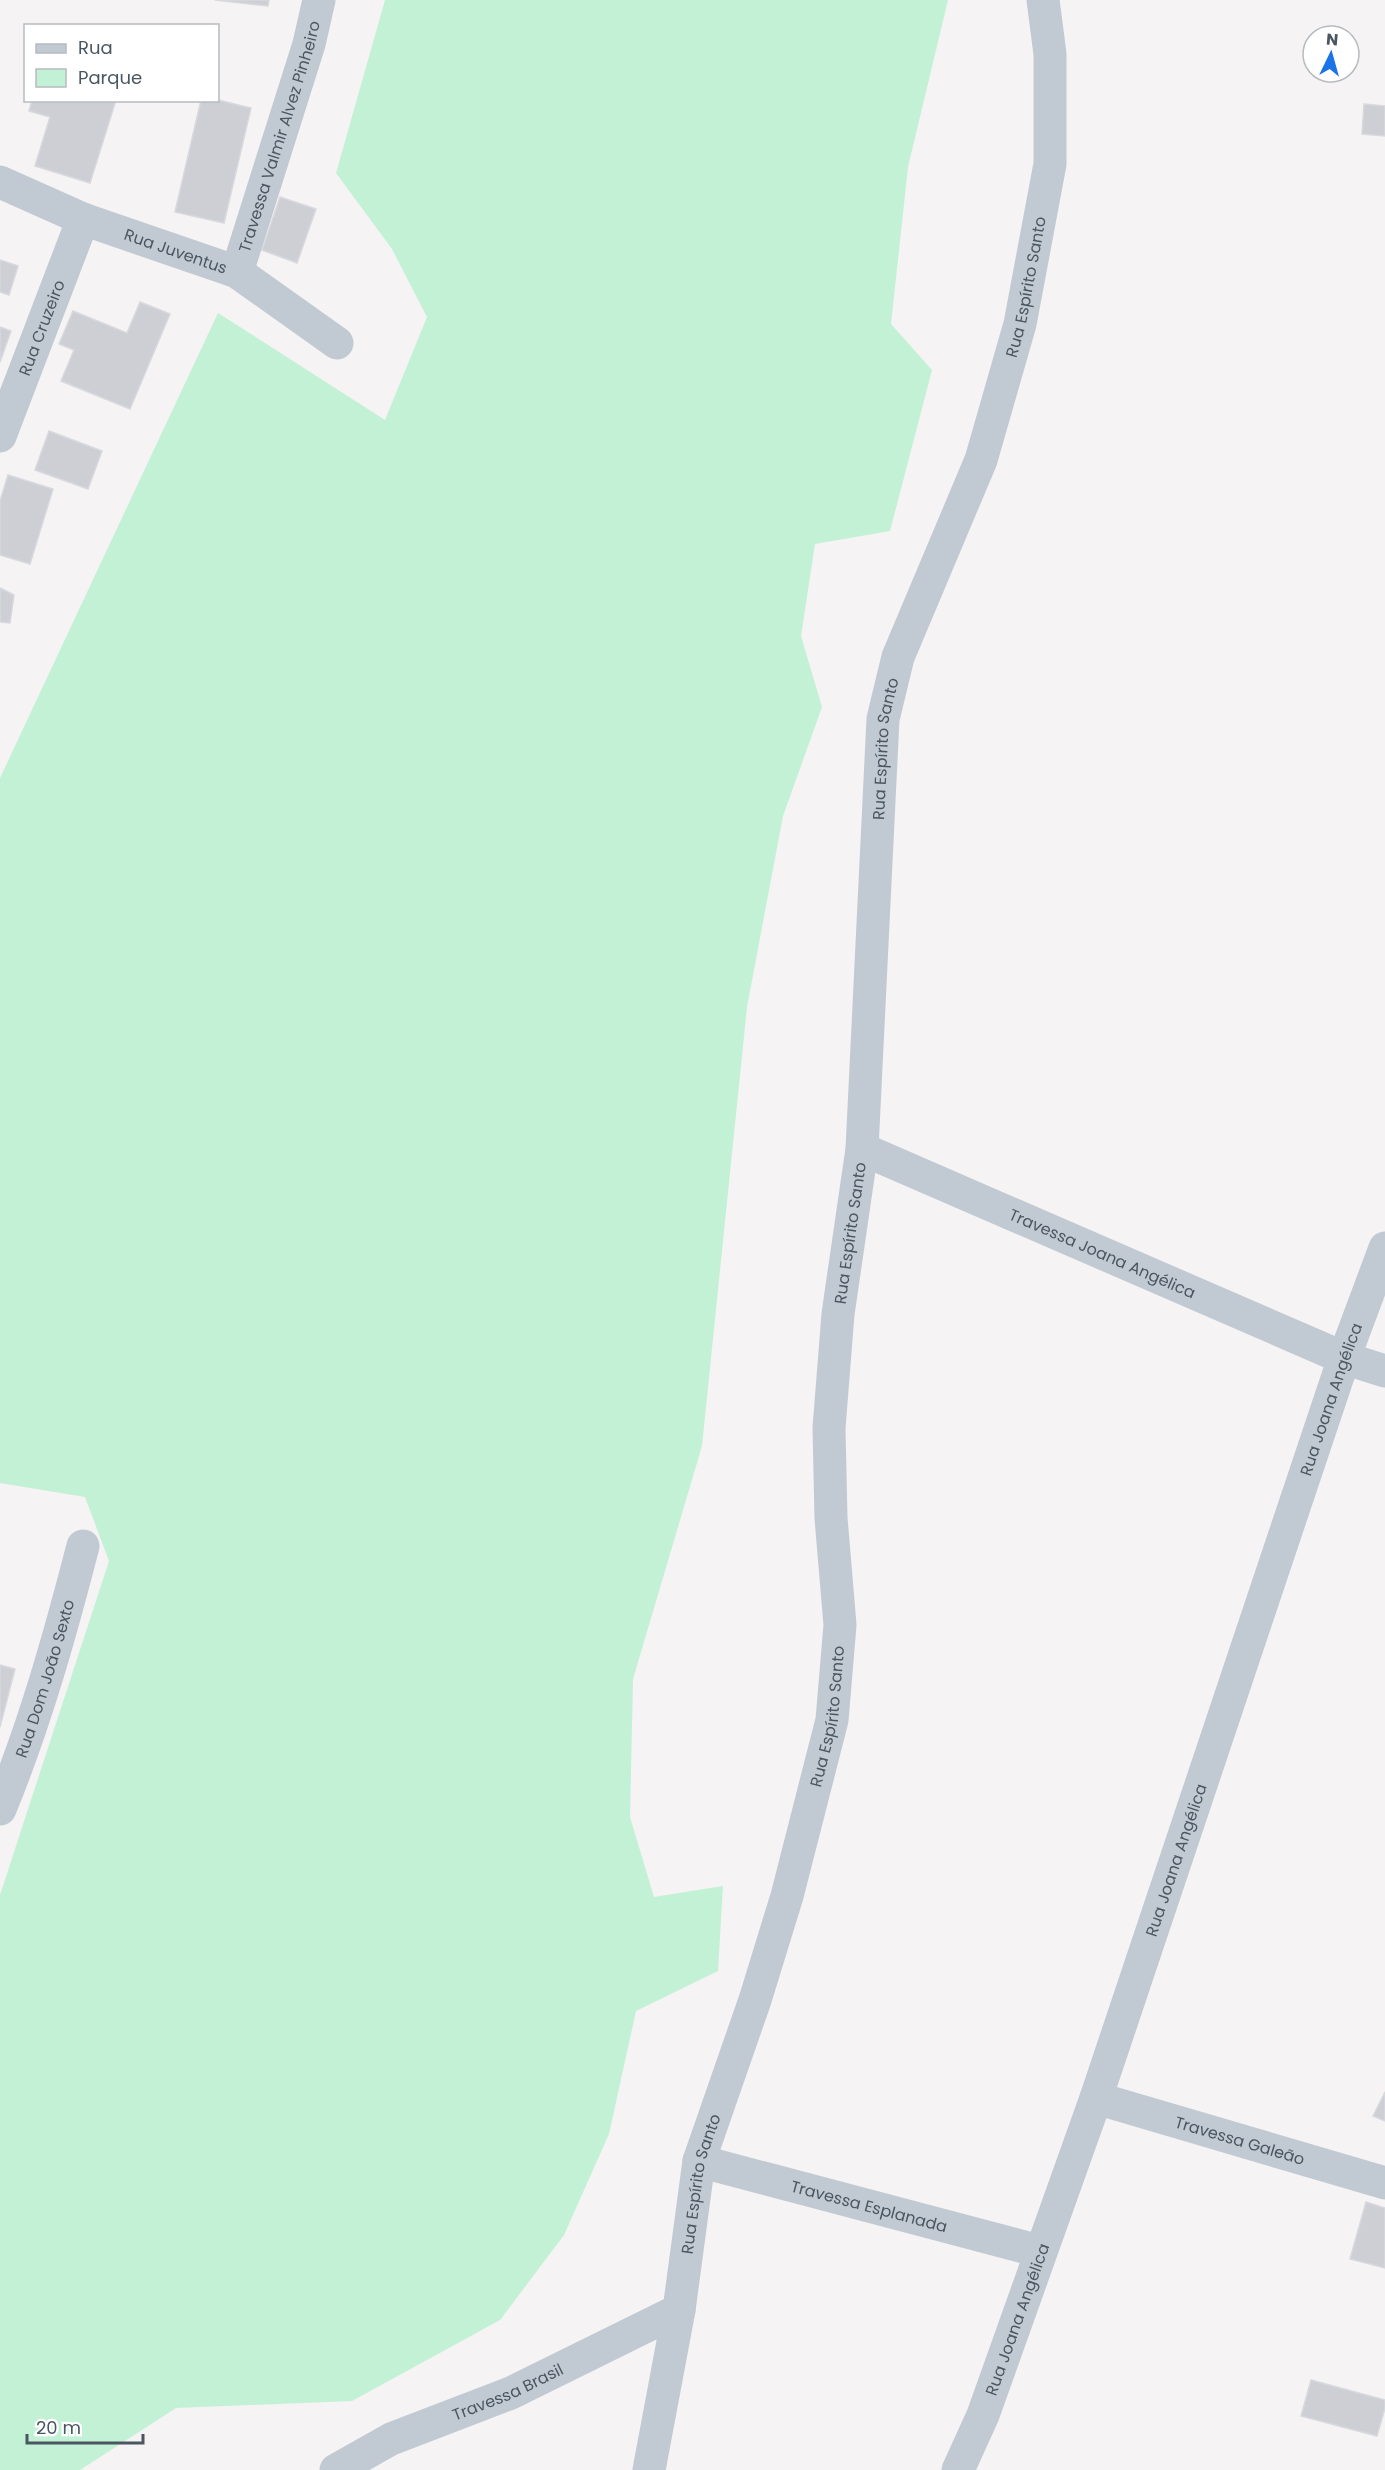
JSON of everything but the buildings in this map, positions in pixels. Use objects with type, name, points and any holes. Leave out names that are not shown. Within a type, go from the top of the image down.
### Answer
[{"type":"street","name":"Travessa Valmir Alvez Pinheiro","points":[[237,272],[309,44],[319,0]]},
{"type":"street","name":"Rua Espírito Santo","points":[[649,2470],[679,2310],[699,2161],[787,1896],[831,1720],[840,1625],[831,1518],[829,1428],[838,1314],[862,1149],[883,719],[898,657],[981,460],[1020,324],[1050,164],[1050,54],[1043,0]]},
{"type":"street","name":"Rua Juventus","points":[[0,182],[83,219],[237,272],[338,343]]},
{"type":"street","name":"Rua Cruzeiro","points":[[0,436],[83,219]]},
{"type":"street","name":"Travessa Joana Angélica","points":[[862,1149],[1344,1358],[1385,1371]]},
{"type":"street","name":"Rua Joana Angélica","points":[[957,2470],[982,2415],[1096,2098],[1344,1358],[1385,1248]]},
{"type":"street","name":"Rua Dom João Sexto","points":[[0,1809],[21,1758],[56,1648],[83,1546]]},
{"type":"street","name":"Travessa Galeão","points":[[1096,2098],[1385,2182]]},
{"type":"street","name":"Travessa Esplanada","points":[[699,2161],[1040,2251]]},
{"type":"street","name":"Travessa Brasil","points":[[336,2470],[391,2439],[511,2393],[679,2310]]},
{"type":"green space","points":[[385,0],[948,0],[908,167],[891,324],[932,370],[890,531],[815,544],[801,636],[822,707],[783,816],[747,1007],[702,1446],[633,1679],[630,1817],[654,1897],[723,1886],[718,1971],[636,2011],[609,2134],[564,2235],[500,2320],[352,2401],[176,2408],[80,2470],[0,2470],[0,1895],[109,1561],[85,1497],[0,1483],[0,778],[218,313],[385,420],[427,317],[392,249],[336,173]]}]
